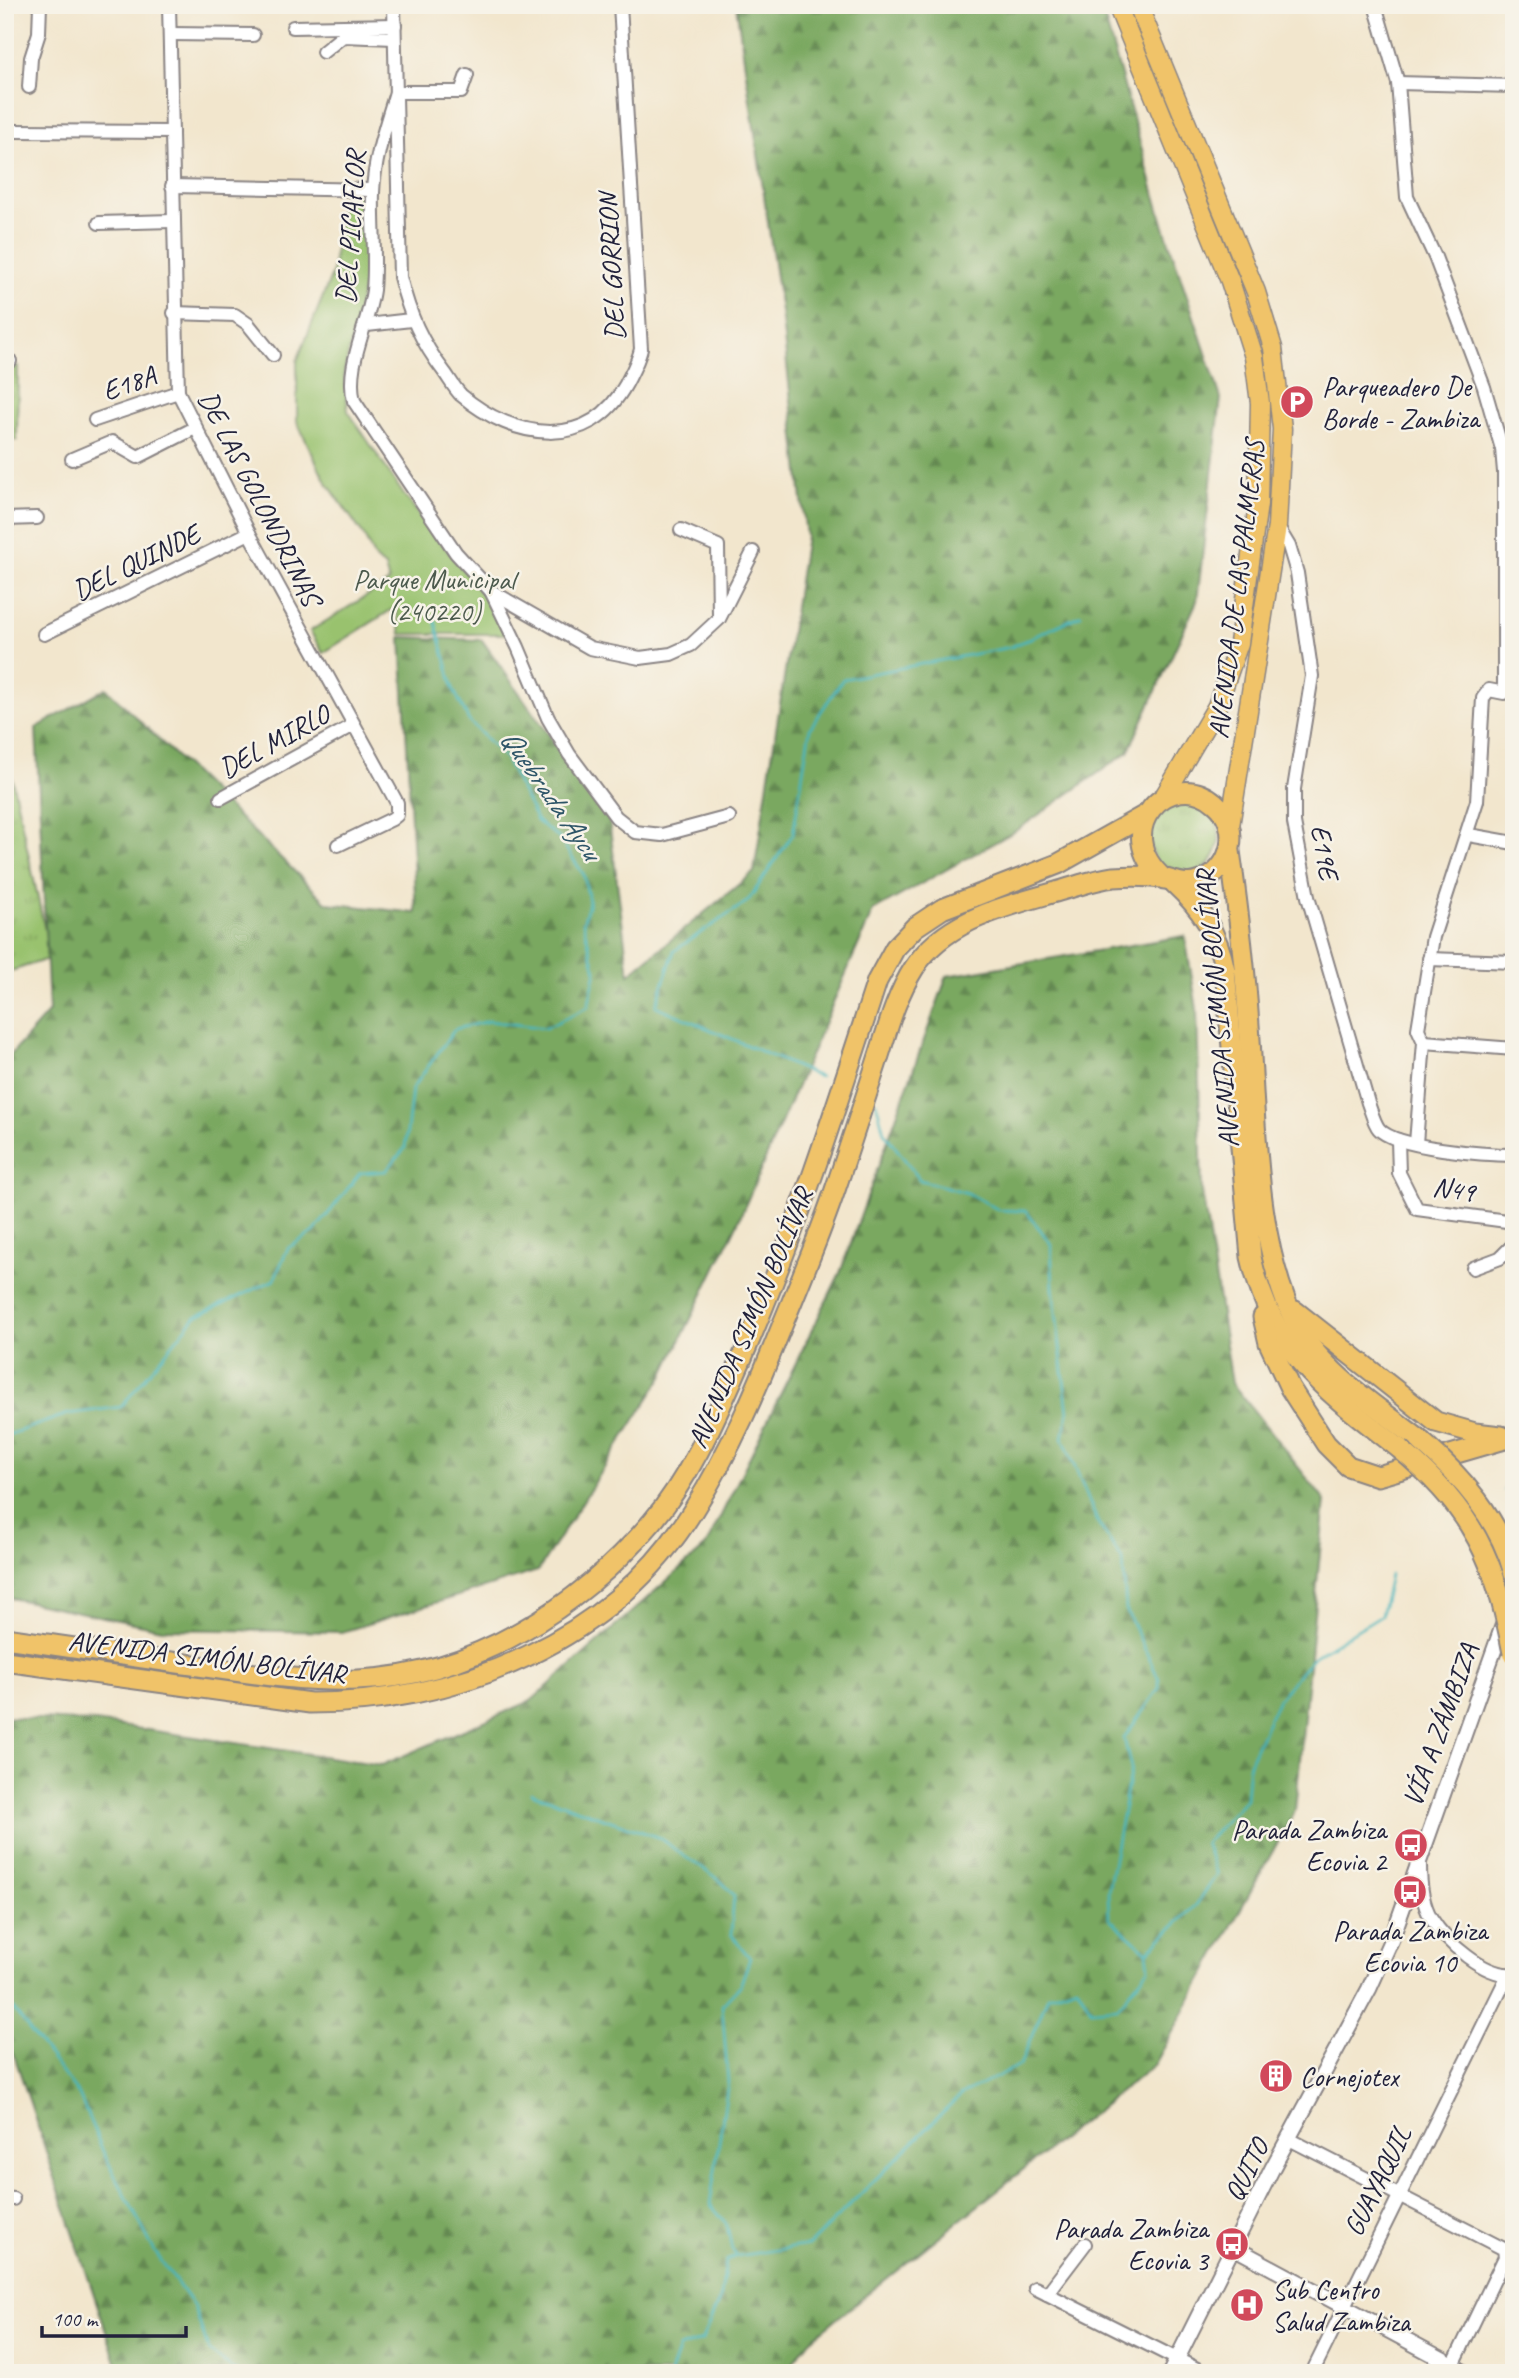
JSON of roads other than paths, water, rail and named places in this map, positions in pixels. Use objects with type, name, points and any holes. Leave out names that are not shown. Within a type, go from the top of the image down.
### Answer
[{"type":"highway","points":[[1232,817],[1230,851],[1214,874],[1195,883],[1169,881],[1150,867],[1142,850],[1140,832],[1147,814],[1163,798],[1190,792],[1215,803],[1232,817],[1243,828],[1252,994],[1249,1021]]},
{"type":"highway","name":"AVENIDA SIMÓN BOLÍVAR","points":[[5,1638],[226,1670],[312,1679],[361,1680],[416,1671],[461,1657],[501,1642],[555,1612],[591,1583],[653,1521],[681,1480],[715,1419],[782,1266],[877,981],[895,947],[915,927],[942,909],[1058,864],[1147,814]]},
{"type":"highway","name":"AVENIDA SIMÓN BOLÍVAR","points":[[1230,851],[1249,1021],[1265,1212],[1275,1267],[1288,1306],[1301,1332],[1318,1355],[1454,1469],[1484,1510],[1509,1556],[1514,1573]]},
{"type":"highway","name":"AVENIDA SIMÓN BOLÍVAR","points":[[5,1661],[310,1703],[361,1703],[460,1684],[511,1665],[565,1637],[617,1598],[654,1560],[692,1512],[739,1427],[832,1200],[898,994],[924,953],[941,938],[972,920],[1014,904],[1111,877],[1169,881],[1210,923],[1220,945],[1226,970],[1251,1257],[1263,1299],[1279,1335],[1297,1360],[1335,1399],[1434,1478],[1466,1517],[1491,1563],[1503,1600],[1514,1660]]},
{"type":"highway","points":[[1263,1299],[1264,1324],[1278,1366],[1326,1444],[1348,1466],[1378,1476],[1513,1437]]},
{"type":"highway","points":[[1288,1306],[1436,1422],[1475,1433],[1513,1437]]},
{"type":"highway","points":[[5,1631],[40,1643]]},
{"type":"main road","name":"AVENIDA DE LAS PALMERAS","points":[[1117,5],[1230,281],[1254,357],[1261,403],[1258,504],[1239,643],[1217,706],[1163,798]]},
{"type":"main road","name":"AVENIDA DE LAS PALMERAS","points":[[1139,5],[1256,292],[1273,348],[1282,429],[1276,526],[1232,817]]},
{"type":"street","points":[[29,88],[31,58],[40,33],[40,5]]},
{"type":"street","name":"DE LAS GOLONDRINAS","points":[[169,5],[174,313],[178,392],[249,533],[352,726],[397,803],[397,815],[392,819],[338,845]]},
{"type":"street","name":"DEL GORRION","points":[[394,5],[400,277],[411,320],[426,348],[461,394],[509,424],[545,432],[567,432],[598,419],[614,405],[638,362],[641,349],[620,5]]},
{"type":"street","points":[[1375,5],[1398,83],[1407,197],[1435,257],[1484,387],[1502,449],[1509,492],[1509,693],[1489,690],[1483,698],[1477,801],[1469,835],[1441,913],[1429,959],[1418,1029],[1424,1042],[1416,1143]]},
{"type":"street","points":[[293,27],[394,31]]},
{"type":"street","points":[[323,52],[344,36],[394,31]]},
{"type":"street","points":[[170,34],[253,35]]},
{"type":"street","points":[[396,92],[461,92],[467,75]]},
{"type":"street","points":[[1398,83],[1514,86]]},
{"type":"street","name":"DEL PICAFLOR","points":[[396,92],[381,143],[373,190],[373,275],[367,325],[351,377],[354,401],[456,553],[491,591]]},
{"type":"street","points":[[13,131],[172,132]]},
{"type":"street","points":[[172,186],[373,190]]},
{"type":"street","points":[[99,223],[172,221]]},
{"type":"street","points":[[174,313],[235,315],[243,318],[273,355]]},
{"type":"street","name":"DEL PICAFLOR","points":[[367,325],[411,320]]},
{"type":"street","name":"E18A","points":[[95,420],[178,392]]},
{"type":"street","points":[[72,459],[112,442],[138,457],[195,428]]},
{"type":"street","points":[[5,519],[37,518]]},
{"type":"street","name":"E19E","points":[[1276,526],[1290,550],[1297,573],[1312,676],[1294,789],[1294,823],[1308,897],[1360,1079],[1380,1130],[1398,1140]]},
{"type":"street","points":[[681,530],[718,546],[719,619]]},
{"type":"street","name":"DEL QUINDE","points":[[44,634],[249,533]]},
{"type":"street","points":[[491,591],[590,648],[631,657],[671,654],[691,645],[719,619],[754,552]]},
{"type":"street","points":[[1271,570],[1297,573]]},
{"type":"street","points":[[491,591],[548,718],[569,754],[616,817],[635,832],[662,835],[729,817]]},
{"type":"street","name":"DEL MIRLO","points":[[221,799],[352,726]]},
{"type":"street","points":[[1469,835],[1514,843]]},
{"type":"street","points":[[1429,959],[1514,962]]},
{"type":"street","points":[[1424,1042],[1514,1049]]},
{"type":"street","points":[[1398,1140],[1478,1155],[1514,1155]]},
{"type":"street","name":"N49","points":[[1398,1140],[1399,1173],[1417,1209],[1514,1222]]},
{"type":"street","points":[[1473,1268],[1500,1258],[1514,1244]]},
{"type":"street","name":"VÍA A ZÁMBIZA","points":[[1289,2139],[1369,1989],[1392,1938],[1419,1854],[1514,1594]]},
{"type":"street","points":[[1419,1854],[1420,1880],[1431,1918],[1473,1961],[1511,1975]]},
{"type":"street","name":"GUAYAQUIL","points":[[1312,2373],[1396,2196],[1511,1975]]},
{"type":"street","points":[[1289,2139],[1396,2196],[1501,2247],[1505,2257],[1451,2369]]},
{"type":"street","name":"QUITO","points":[[1170,2373],[1289,2139]]},
{"type":"street","points":[[1085,2244],[1041,2291],[1205,2373]]},
{"type":"street","points":[[1233,2247],[1451,2369],[1468,2373]]},
{"type":"waterway","points":[[820,1077],[656,1006],[674,951],[748,901],[793,834],[810,728],[843,679],[1011,647],[1081,615]]},
{"type":"waterway","name":"Quebrada Aycu","points":[[5,1436],[68,1414],[121,1407],[195,1317],[274,1280],[288,1248],[314,1232],[360,1173],[386,1171],[405,1148],[412,1089],[455,1029],[489,1021],[546,1028],[588,1007],[596,971],[583,923],[589,902],[584,875],[559,838],[537,821],[505,758],[469,721],[453,688],[435,620]]},
{"type":"waterway","points":[[876,1102],[884,1132],[920,1180],[968,1193],[999,1210],[1026,1211],[1051,1244],[1053,1288],[1068,1413],[1063,1438],[1098,1523],[1123,1561],[1126,1610],[1159,1679],[1159,1688],[1124,1738],[1131,1768],[1108,1891],[1109,1918],[1147,1952]]},
{"type":"waterway","points":[[1504,1490],[1514,1487]]},
{"type":"waterway","points":[[670,2373],[679,2348],[702,2340],[721,2296],[726,2261],[737,2256],[809,2245],[961,2095],[1020,2065],[1048,1996],[1077,1986],[1091,2010],[1117,2008],[1149,1968],[1147,1952],[1196,1905],[1217,1874],[1205,1843],[1246,1799],[1249,1763],[1278,1699],[1312,1658],[1381,1615],[1390,1575]]},
{"type":"waterway","points":[[531,1793],[663,1839],[718,1879],[734,1896],[731,1934],[750,1958],[740,1986],[722,2005],[728,2082],[710,2204],[727,2225],[732,2250],[737,2256]]},
{"type":"waterway","points":[[5,1998],[79,2095],[105,2156],[155,2252],[194,2307],[209,2351],[238,2373]]},
{"type":"place","name":"Parqueadero De Borde - Zambiza","points":[[1297,402]]},
{"type":"place","name":"Parada Zambiza Ecovia 2","points":[[1411,1845]]},
{"type":"place","name":"Parada Zambiza Ecovia 10","points":[[1410,1892]]},
{"type":"place","name":"Cornejotex","points":[[1276,2076]]},
{"type":"place","name":"Parada Zambiza Ecovia 3","points":[[1232,2244]]},
{"type":"place","name":"Sub Centro Salud Zambiza","points":[[1247,2305]]},
{"type":"park label","name":"Parque Municipal (240220)","points":[[434,595]]}]
